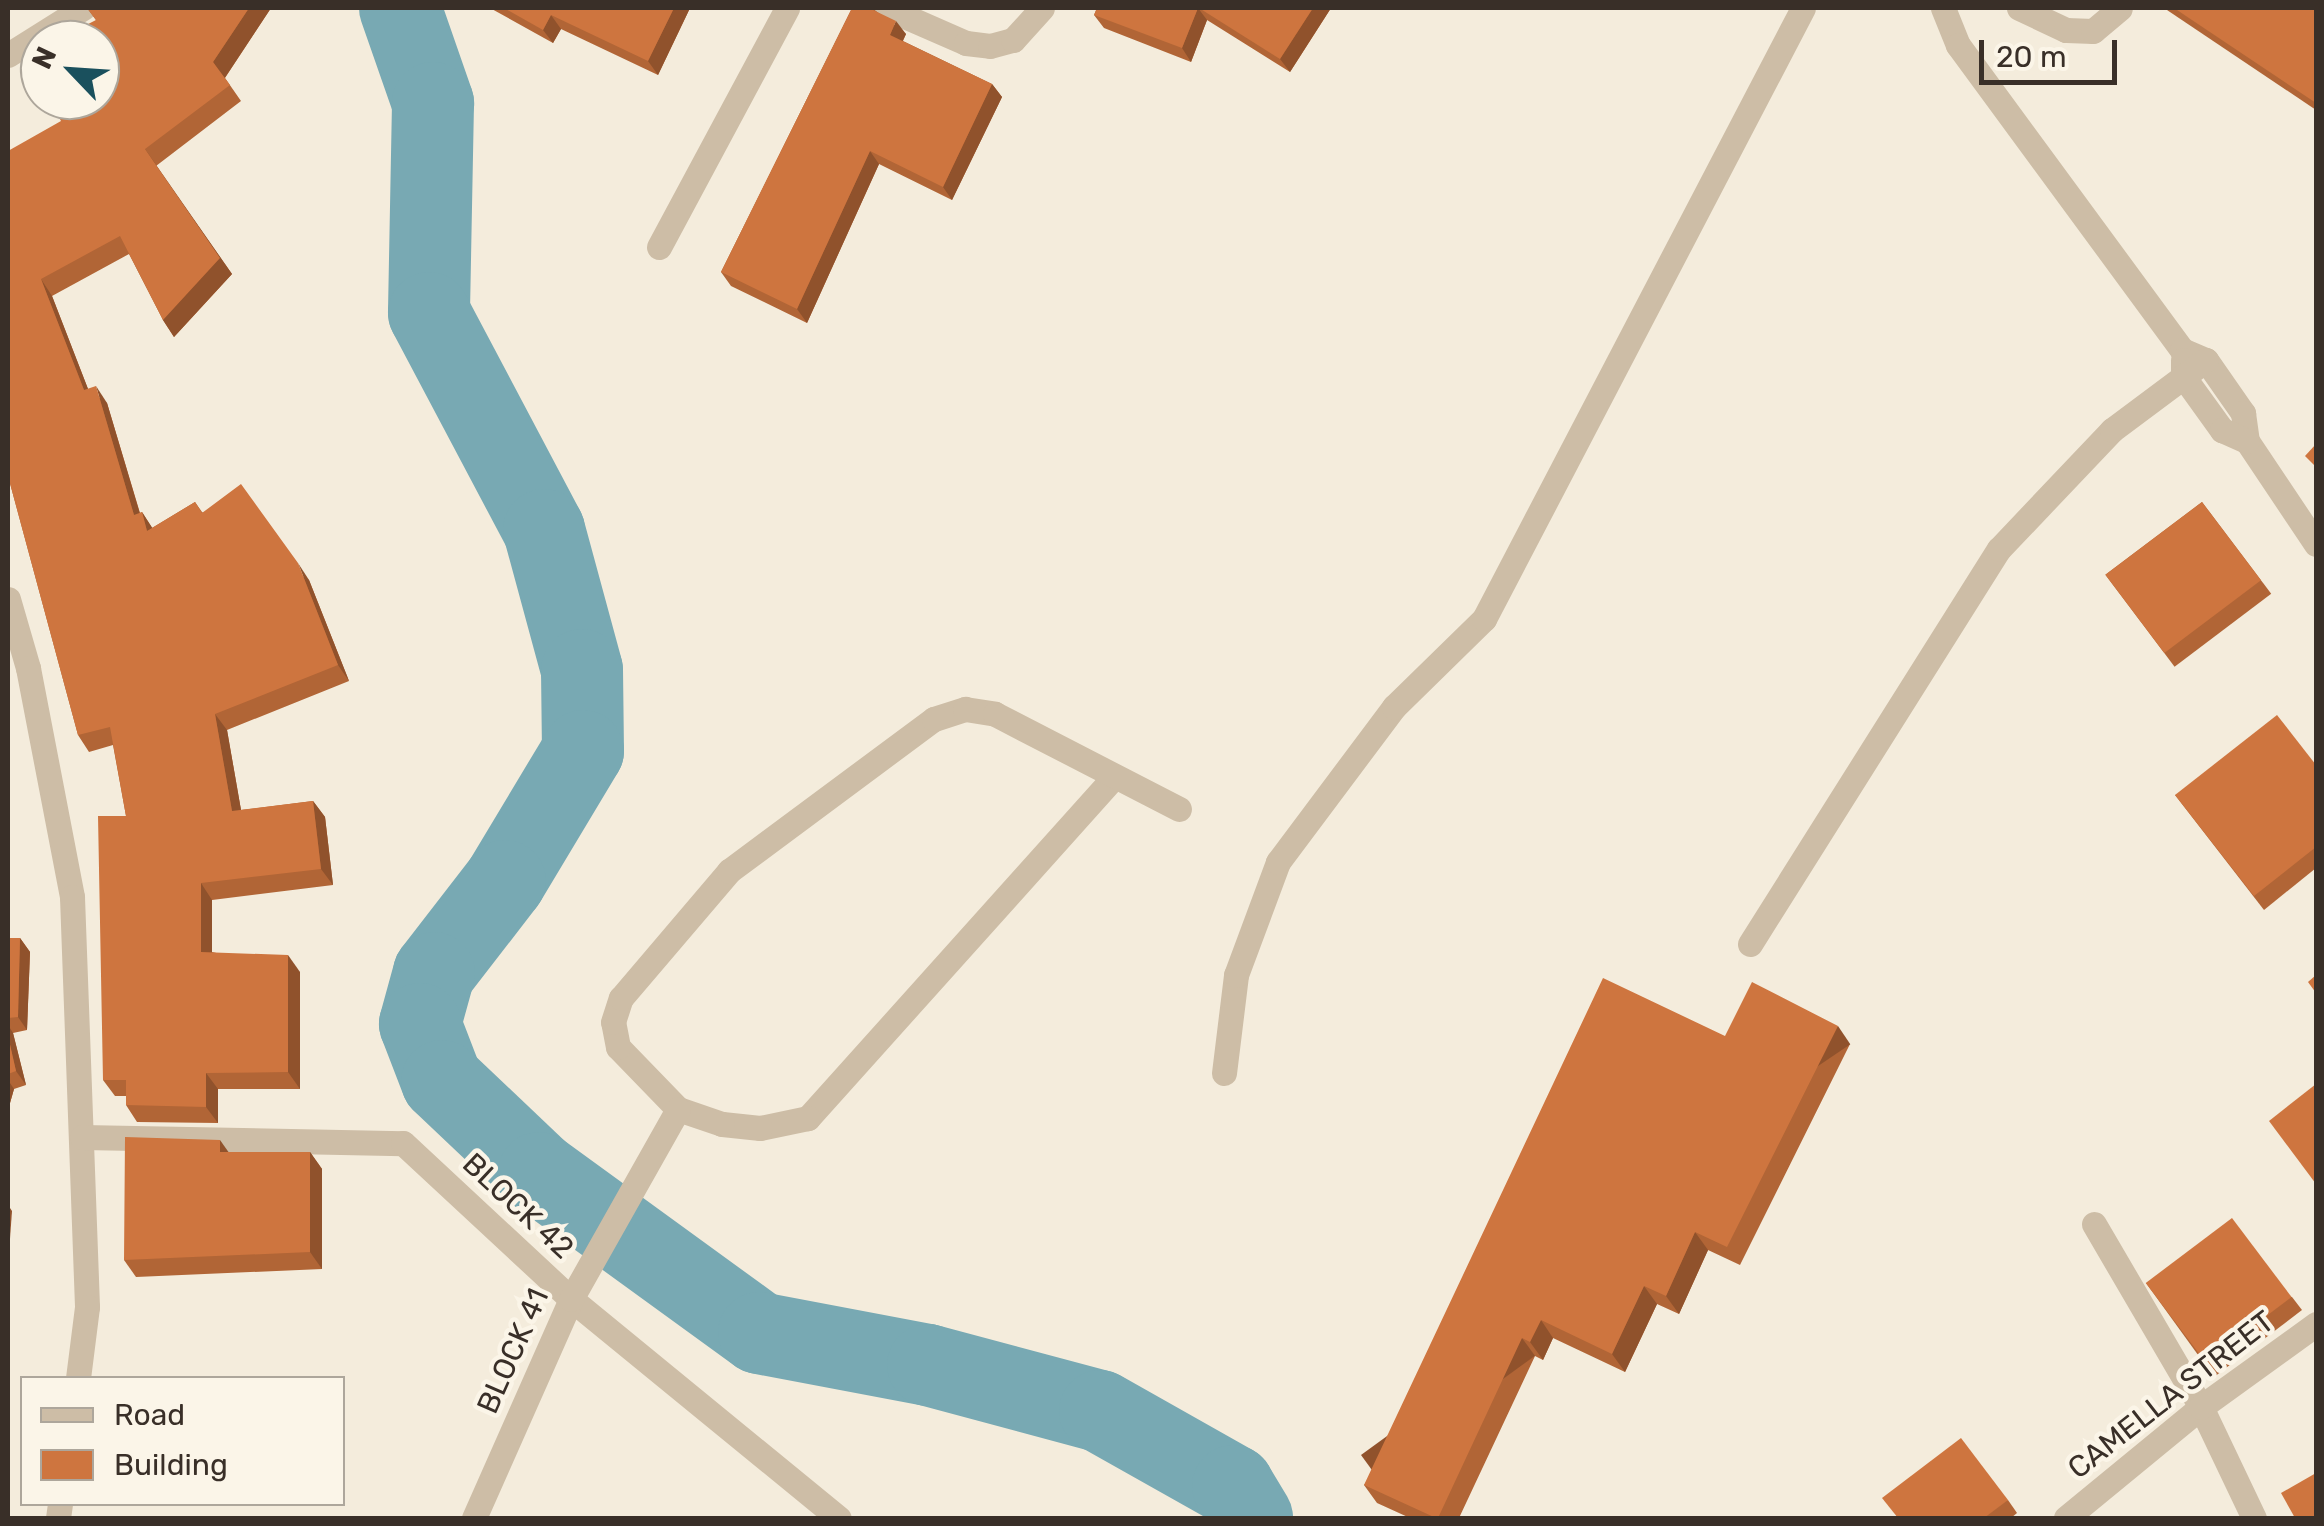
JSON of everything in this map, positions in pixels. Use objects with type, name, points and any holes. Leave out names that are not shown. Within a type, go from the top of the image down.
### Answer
[{"type":"street","points":[[8,55],[83,8]]},
{"type":"street","points":[[659,247],[786,8]]},
{"type":"street","points":[[886,8],[966,43],[990,46],[1014,40],[1042,8]]},
{"type":"street","points":[[1224,1073],[1236,976],[1278,862],[1394,707],[1484,619],[1802,8]]},
{"type":"street","points":[[1943,8],[1958,45],[2194,355],[2244,413],[2247,442],[2316,544]]},
{"type":"street","points":[[2020,8],[2054,26],[2093,31],[2120,8]]},
{"type":"street","points":[[1750,944],[1999,549],[2054,483],[2183,376],[2194,355]]},
{"type":"street","points":[[2183,376],[2222,430],[2247,442]]},
{"type":"street","points":[[8,600],[28,668],[72,897],[88,1306],[78,1376]]},
{"type":"street","points":[[1113,778],[808,1118],[760,1128],[722,1124],[678,1108],[618,1048],[613,1022],[620,998],[753,848],[934,719],[965,709],[995,714],[1113,778],[1179,808]]},
{"type":"street","name":"BLOCK 41","points":[[474,1518],[571,1299],[678,1108]]},
{"type":"street","name":"BLOCK 42","points":[[82,1137],[403,1143],[571,1299],[830,1515]]},
{"type":"street","points":[[2094,1224],[2201,1407],[2254,1518]]},
{"type":"street","name":"CAMELLA STREET","points":[[2066,1518],[2201,1407],[2316,1324]]},
{"type":"building","points":[[87,8],[249,8],[213,62],[230,85],[145,149],[220,258],[163,320],[120,236],[41,279],[84,390],[96,386],[134,515],[142,512],[147,531],[195,502],[202,513],[241,484],[298,563],[338,665],[215,714],[232,811],[313,801],[321,869],[201,883],[201,952],[288,955],[288,1072],[206,1073],[206,1107],[126,1105],[126,1080],[103,1080],[98,816],[126,816],[110,727],[78,735],[8,476],[8,151],[60,120],[120,120],[120,20],[96,20]]},
{"type":"building","points":[[504,8],[674,8],[648,61],[551,15],[543,30]]},
{"type":"building","points":[[852,8],[869,8],[896,21],[890,35],[992,84],[943,187],[870,151],[797,309],[721,272]]},
{"type":"building","points":[[1097,8],[1198,8],[1182,48],[1094,15]]},
{"type":"building","points":[[1199,8],[1313,8],[1280,59]]},
{"type":"building","points":[[2174,8],[2316,8],[2316,103]]},
{"type":"building","points":[[2316,444],[2316,467],[2305,456]]},
{"type":"building","points":[[2202,502],[2261,580],[2164,653],[2105,575]]},
{"type":"building","points":[[2277,715],[2316,765],[2316,847],[2254,896],[2175,795]]},
{"type":"building","points":[[8,938],[20,938],[18,1017],[8,1018]]},
{"type":"building","points":[[2316,975],[2316,993],[2308,982]]},
{"type":"building","points":[[1603,978],[1725,1036],[1752,982],[1838,1026],[1727,1247],[1695,1232],[1666,1296],[1644,1286],[1612,1354],[1541,1320],[1530,1342],[1522,1338],[1436,1518],[1364,1485]]},
{"type":"building","points":[[8,1036],[16,1071],[8,1074]]},
{"type":"building","points":[[2316,1084],[2316,1184],[2269,1121]]},
{"type":"building","points":[[125,1137],[220,1140],[220,1152],[310,1152],[310,1252],[124,1260]]},
{"type":"building","points":[[2232,1218],[2292,1297],[2205,1362],[2146,1283]]},
{"type":"building","points":[[1961,1438],[2008,1500],[1984,1518],[1898,1518],[1882,1498]]},
{"type":"building","points":[[2316,1473],[2316,1518],[2295,1518],[2281,1493]]},
{"type":"waterway","points":[[400,8],[433,103],[429,313],[544,530],[582,670],[583,751],[505,881],[434,973],[420,1024],[442,1081],[539,1173],[759,1333],[928,1365],[1100,1411],[1233,1486],[1252,1518]]}]
